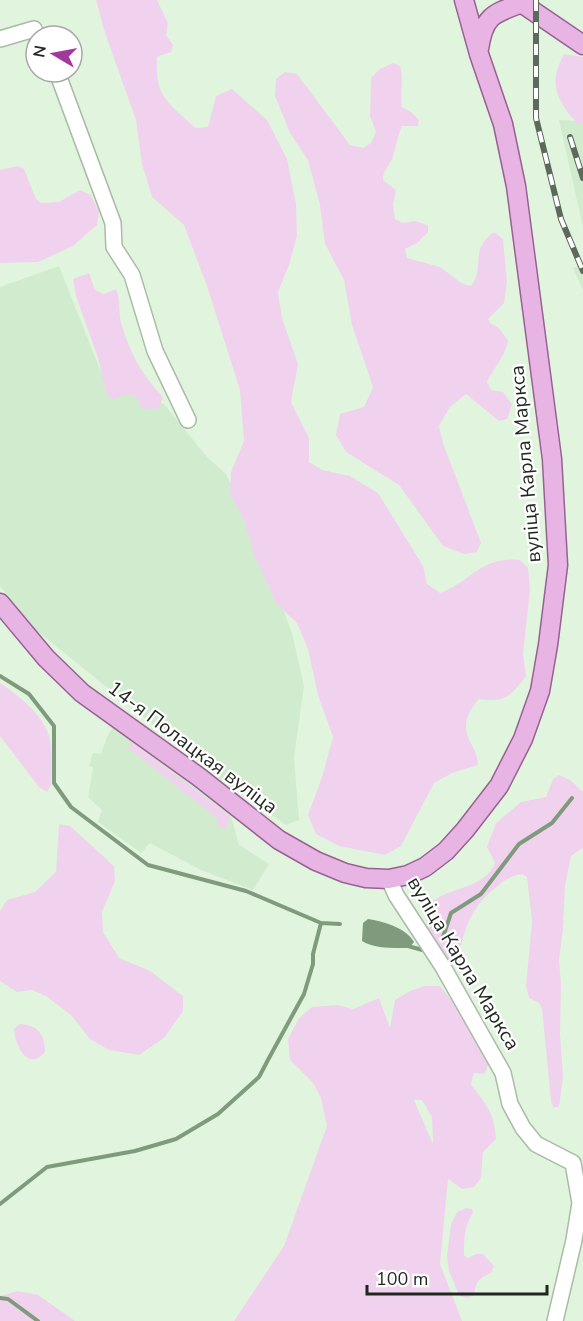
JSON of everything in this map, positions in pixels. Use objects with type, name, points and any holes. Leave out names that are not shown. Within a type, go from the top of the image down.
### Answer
[{"type":"main road","name":"вуліца Карла Маркса","points":[[389,879],[416,871],[447,851],[499,786],[523,739],[540,690],[558,565],[552,459],[516,186],[503,124],[479,54],[464,0]]},
{"type":"main road","points":[[479,54],[482,30],[491,17],[519,1],[583,45]]},
{"type":"main road","name":"14-я Полацкая вуліца","points":[[0,603],[46,658],[82,693],[199,777],[279,840],[296,851],[345,873],[366,878],[389,879]]},
{"type":"street","points":[[0,39],[24,35]]},
{"type":"street","points":[[61,84],[113,223],[114,247],[132,275],[155,351],[188,420]]},
{"type":"street","name":"вуліца Карла Маркса","points":[[389,879],[396,895],[443,967],[503,1073],[510,1104],[523,1128],[536,1144],[573,1163],[580,1203],[555,1321]]},
{"type":"shaded area","points":[[96,0],[157,0],[168,23],[166,35],[173,45],[171,52],[157,57],[158,82],[165,98],[195,128],[208,127],[216,96],[232,89],[267,120],[287,159],[296,204],[297,236],[278,292],[282,318],[298,364],[291,402],[309,438],[309,462],[322,470],[350,476],[378,493],[423,566],[427,584],[440,593],[495,562],[520,560],[528,568],[530,590],[523,654],[526,676],[516,689],[501,699],[479,699],[468,715],[466,724],[478,765],[452,773],[434,783],[401,846],[385,855],[339,846],[316,834],[308,815],[333,737],[318,695],[308,649],[297,623],[276,603],[255,557],[244,520],[230,493],[231,472],[244,441],[240,390],[207,286],[184,225],[152,197],[142,164],[136,120],[105,33]]},
{"type":"shaded area","points":[[564,54],[583,57],[583,124],[577,123],[559,99],[556,74]]},
{"type":"shaded area","points":[[393,63],[400,66],[402,107],[419,120],[418,126],[402,126],[383,180],[396,190],[393,205],[395,219],[403,223],[414,221],[428,225],[428,232],[417,243],[405,249],[407,258],[440,267],[463,284],[471,286],[477,272],[479,252],[486,239],[494,232],[503,239],[507,282],[504,303],[488,319],[490,323],[499,328],[508,341],[502,357],[487,382],[491,390],[503,392],[512,404],[507,419],[499,421],[466,394],[450,407],[439,426],[443,443],[481,543],[477,552],[464,554],[443,546],[399,485],[346,452],[336,435],[340,414],[364,407],[373,387],[352,325],[344,280],[325,244],[320,205],[308,160],[290,133],[275,96],[276,79],[285,72],[297,74],[350,145],[363,148],[371,143],[376,132],[370,116],[371,78],[380,69]]},
{"type":"shaded area","points":[[559,120],[583,121],[583,227]]},
{"type":"shaded area","points":[[18,166],[24,169],[36,199],[41,203],[59,202],[80,190],[91,195],[99,212],[97,225],[73,246],[38,262],[0,263],[0,170]]},
{"type":"shaded area","points":[[583,263],[583,290],[573,268]]},
{"type":"shaded area","points":[[59,266],[105,382],[164,404],[207,457],[226,474],[259,546],[292,633],[304,686],[294,757],[299,820],[286,825],[219,778],[36,630],[0,586],[0,287]]},
{"type":"shaded area","points":[[89,273],[95,290],[104,294],[116,289],[121,322],[132,353],[143,372],[163,397],[159,408],[144,410],[134,395],[126,394],[113,400],[106,393],[99,361],[76,296],[73,279]]},
{"type":"shaded area","points":[[0,683],[34,711],[48,733],[51,744],[51,785],[47,792],[39,787],[0,736]]},
{"type":"shaded area","points":[[114,725],[231,816],[239,845],[269,864],[253,890],[201,870],[150,843],[141,853],[98,822],[102,810],[88,797],[93,767],[89,766],[93,753],[101,754]]},
{"type":"shaded area","points":[[133,743],[226,813],[230,819],[225,830],[216,824],[218,819],[127,747]]},
{"type":"shaded area","points":[[559,775],[570,780],[583,792],[583,848],[571,856],[565,886],[559,960],[563,1077],[559,1107],[553,1107],[542,1009],[539,1003],[529,998],[526,986],[532,922],[527,877],[522,874],[507,879],[479,904],[465,931],[457,962],[451,963],[436,951],[428,932],[427,917],[431,904],[436,899],[477,882],[491,871],[495,863],[487,847],[496,823],[521,802],[546,797],[553,779]]},
{"type":"shaded area","points":[[59,824],[70,826],[114,866],[115,881],[102,912],[103,932],[119,958],[150,971],[183,996],[183,1011],[164,1038],[139,1055],[109,1050],[90,1039],[71,1015],[46,996],[32,990],[17,992],[0,981],[0,911],[7,900],[35,892],[56,872]]},
{"type":"shaded area","points":[[368,919],[387,923],[400,929],[414,942],[409,948],[384,948],[367,944],[362,941],[363,923]]},
{"type":"shaded area","points":[[425,986],[440,986],[458,1008],[489,1062],[485,1074],[474,1073],[471,1084],[491,1115],[496,1139],[483,1152],[481,1178],[474,1187],[462,1189],[448,1179],[440,1264],[462,1321],[234,1321],[284,1246],[327,1126],[321,1098],[313,1083],[290,1060],[288,1039],[299,1018],[312,1007],[337,1005],[353,1009],[379,998],[390,1028],[395,1000],[410,991]],"holes":[[[414,1100],[422,1100],[432,1117],[433,1144]]]},
{"type":"shaded area","points":[[20,1024],[32,1026],[42,1035],[45,1052],[39,1057],[28,1058],[20,1049],[14,1029]]},
{"type":"shaded area","points":[[466,1208],[472,1209],[473,1213],[466,1228],[464,1255],[468,1258],[476,1254],[483,1254],[494,1266],[491,1273],[478,1281],[475,1295],[466,1298],[459,1295],[449,1271],[447,1256],[451,1224],[457,1212]]},
{"type":"shaded area","points":[[17,1291],[38,1295],[75,1321],[0,1321],[0,1296]]},
{"type":"waterway","points":[[0,676],[29,694],[54,726],[54,783],[71,807],[148,865],[246,891],[321,923],[340,924]]},
{"type":"waterway","points":[[442,940],[451,913],[481,894],[519,844],[552,823],[572,798]]},
{"type":"waterway","points":[[0,1204],[47,1167],[135,1151],[176,1139],[218,1114],[259,1077],[304,994],[321,923]]},
{"type":"waterway","points":[[408,946],[426,951]]},
{"type":"waterway","points":[[0,1298],[8,1299],[38,1321]]},
{"type":"railway","points":[[536,0],[536,118],[561,219],[583,271]]},
{"type":"railway","points":[[570,137],[583,178]]}]
